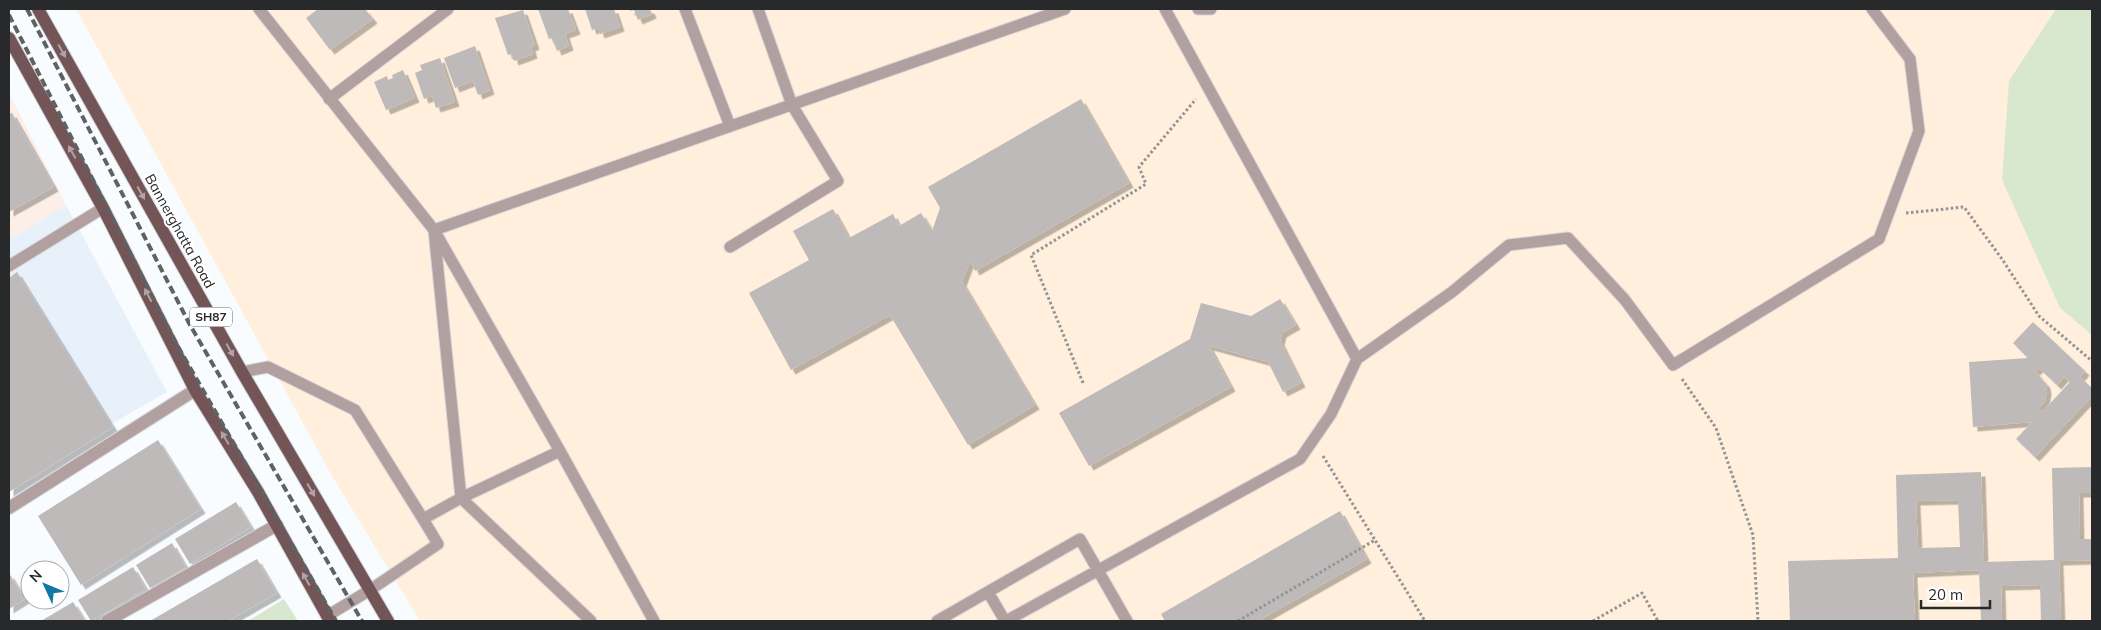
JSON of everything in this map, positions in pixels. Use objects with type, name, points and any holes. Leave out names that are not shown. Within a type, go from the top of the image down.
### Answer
[{"type":"main road","name":"Bannerghatta Road","points":[[38,9],[242,372],[388,621]]},
{"type":"main road","points":[[9,38],[103,208],[195,390],[277,525],[328,619]]},
{"type":"street","points":[[9,508],[195,390]]},
{"type":"street","points":[[106,621],[277,525]]},
{"type":"lane","points":[[259,9],[434,230],[654,621]]},
{"type":"lane","points":[[329,99],[448,9]]},
{"type":"lane","points":[[685,9],[730,126]]},
{"type":"lane","points":[[730,247],[838,181],[792,105],[758,9]]},
{"type":"lane","points":[[434,230],[1065,9]]},
{"type":"lane","points":[[1165,9],[1357,359]]},
{"type":"lane","points":[[1198,9],[1211,9]]},
{"type":"lane","points":[[988,592],[1005,621],[1098,572],[1300,459],[1331,414],[1357,359],[1452,292],[1509,245],[1568,238],[1625,300],[1673,365],[1879,239],[1919,131],[1910,59],[1872,9]]},
{"type":"lane","points":[[9,266],[103,208]]},
{"type":"lane","points":[[434,230],[461,498],[591,621]]},
{"type":"lane","points":[[242,372],[268,367],[355,410],[438,544],[328,619]]},
{"type":"lane","points":[[423,519],[461,498],[560,451]]},
{"type":"lane","points":[[938,621],[1080,539],[1126,621]]},
{"type":"path","points":[[1083,383],[1031,255],[1146,184],[1139,167],[1208,85]]},
{"type":"path","points":[[1888,214],[1964,207],[2002,259],[2039,316],[2092,361]]},
{"type":"path","points":[[1673,365],[1716,428],[1753,535],[1758,621]]},
{"type":"path","points":[[1313,440],[1425,621]]},
{"type":"path","points":[[1238,621],[1376,540]]},
{"type":"path","points":[[1593,621],[1642,594],[1658,621]]},
{"type":"shaded area","points":[[76,9],[2092,9],[2092,621],[420,621],[332,476]]},
{"type":"shaded area","points":[[9,93],[66,205],[9,240]]},
{"type":"shaded area","points":[[66,205],[167,392],[9,483],[9,240]]},
{"type":"green space","points":[[2056,9],[2092,9],[2092,335],[2060,308],[2002,180],[2009,81]]},
{"type":"green space","points":[[284,599],[298,621],[248,621]]},
{"type":"building","points":[[318,9],[365,9],[373,19],[330,50],[306,18]]},
{"type":"building","points":[[538,9],[568,9],[576,30],[565,34],[569,46],[557,51],[552,38],[549,39]]},
{"type":"building","points":[[585,9],[614,9],[620,27],[600,34],[598,28],[592,30]]},
{"type":"building","points":[[630,9],[650,9],[652,14],[638,20],[634,10],[630,11]]},
{"type":"building","points":[[523,10],[535,45],[531,47],[533,54],[514,61],[512,54],[508,55],[495,18]]},
{"type":"building","points":[[475,46],[490,90],[478,95],[473,81],[455,88],[444,58]]},
{"type":"building","points":[[440,58],[455,102],[436,108],[432,96],[424,99],[415,73],[422,70],[420,65]]},
{"type":"building","points":[[403,70],[415,98],[386,110],[374,82],[387,76],[388,80],[393,78],[392,75]]},
{"type":"building","points":[[1081,99],[1129,183],[975,271],[970,261],[962,282],[1035,405],[968,445],[890,315],[791,370],[749,293],[809,260],[793,231],[833,209],[849,238],[893,214],[899,226],[921,213],[932,231],[940,208],[928,187]]},
{"type":"building","points":[[12,113],[54,187],[9,212],[9,114]]},
{"type":"building","points":[[17,272],[113,427],[9,492],[9,278]]},
{"type":"building","points":[[1280,299],[1296,325],[1282,333],[1280,341],[1301,383],[1283,392],[1268,362],[1209,346],[1231,387],[1089,466],[1059,413],[1190,339],[1201,303],[1251,316]]},
{"type":"building","points":[[2033,322],[2085,371],[2080,377],[2092,388],[2092,396],[2035,457],[2016,439],[2032,422],[1973,427],[1969,362],[2028,358],[2013,343]],"holes":[[[2039,368],[2057,385],[2064,377],[2070,382],[2042,412],[2038,409],[2045,401],[2046,384],[2035,371]]]},
{"type":"building","points":[[158,440],[201,509],[81,585],[70,567],[70,560],[65,560],[38,516]]},
{"type":"building","points":[[2092,467],[2092,493],[2079,493],[2080,539],[2092,539],[2092,560],[2059,561],[2061,621],[2041,621],[2040,585],[2001,586],[2002,621],[1981,621],[1979,570],[1913,573],[1915,621],[1790,621],[1788,561],[1898,558],[1896,475],[1981,472],[1984,562],[2054,560],[2052,468]],"holes":[[[1958,500],[1960,547],[1918,548],[1916,501]]]},
{"type":"building","points":[[236,502],[251,527],[190,564],[175,539]]},
{"type":"building","points":[[1340,511],[1367,559],[1258,621],[1165,621],[1161,614]]},
{"type":"building","points":[[172,543],[186,567],[150,588],[136,565]]},
{"type":"building","points":[[257,559],[277,593],[228,621],[150,621]]},
{"type":"building","points":[[133,567],[146,589],[91,621],[78,600]]},
{"type":"building","points":[[9,573],[20,591],[20,602],[9,609]]},
{"type":"building","points":[[73,602],[85,621],[41,621],[60,610],[70,610],[70,604]]},
{"type":"railway","points":[[27,9],[190,325],[362,621]]},
{"type":"railway","points":[[9,15],[177,345],[336,621]]}]
